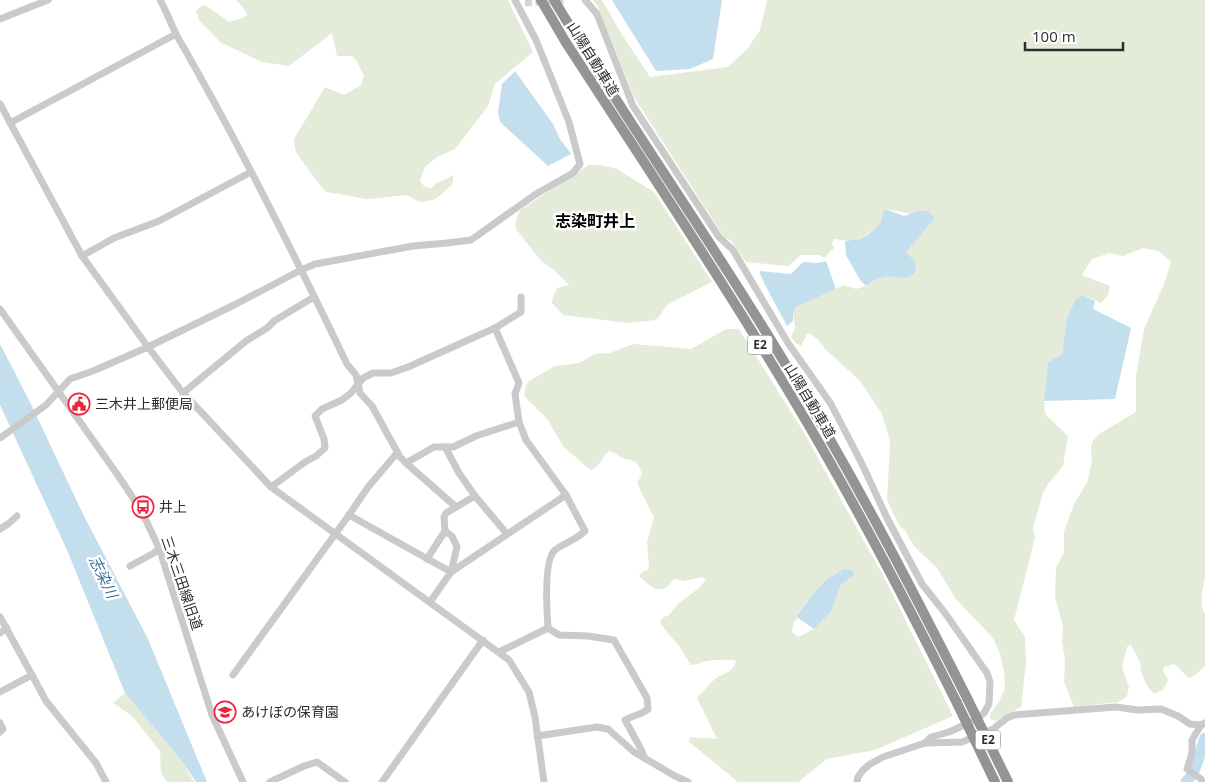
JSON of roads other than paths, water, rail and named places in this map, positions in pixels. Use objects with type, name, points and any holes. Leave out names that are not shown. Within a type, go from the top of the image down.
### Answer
[{"type":"highway","name":"山陽自動車道","points":[[541,0],[570,49],[774,368],[819,443],[901,593],[995,782]]},
{"type":"highway","name":"山陽自動車道","points":[[554,0],[626,116],[766,332],[830,438],[902,570],[1008,782]]},
{"type":"street","points":[[0,19],[48,0]]},
{"type":"street","points":[[160,0],[167,11],[176,34],[251,172],[347,364],[356,375],[360,393],[372,406],[400,457],[456,508]]},
{"type":"street","points":[[585,0],[597,14],[633,106],[719,236],[732,250],[788,343],[831,404],[922,584],[987,673],[990,682],[989,704],[984,713],[975,720],[949,732],[931,737],[925,743]]},
{"type":"street","points":[[0,438],[46,404],[70,380],[148,347],[301,270],[315,264],[413,246],[471,240],[536,194],[574,173],[580,164],[568,122],[536,40],[519,3]]},
{"type":"street","points":[[10,123],[176,34]]},
{"type":"street","points":[[0,104],[82,256],[183,392],[271,487],[509,660],[529,692],[535,717],[544,782]]},
{"type":"street","points":[[82,256],[114,238],[159,221],[251,172]]},
{"type":"street","points":[[183,392],[246,341],[274,321],[314,297]]},
{"type":"street","points":[[271,487],[325,448],[324,439],[315,416],[322,409],[342,400],[351,393],[362,378],[373,373],[391,373],[408,367],[496,328],[521,312],[520,298]]},
{"type":"street","name":"三木三田線旧道","points":[[0,309],[141,510],[159,548],[212,715],[243,782]]},
{"type":"street","points":[[496,328],[518,383],[515,394],[519,422],[526,440],[566,495],[585,531],[554,551],[551,555],[548,573],[548,628]]},
{"type":"street","points":[[406,463],[434,447],[453,446],[476,436],[519,422]]},
{"type":"street","points":[[445,447],[475,496],[507,534]]},
{"type":"street","points":[[233,675],[368,487],[397,453]]},
{"type":"street","points":[[430,602],[451,572],[566,495]]},
{"type":"street","points":[[427,559],[445,531],[444,517],[446,514],[475,496]]},
{"type":"street","points":[[349,515],[451,572]]},
{"type":"street","points":[[0,529],[17,516]]},
{"type":"street","points":[[445,531],[452,536],[457,547],[451,572]]},
{"type":"street","points":[[130,566],[154,553],[159,548]]},
{"type":"street","points":[[0,617],[46,701],[96,763],[106,782]]},
{"type":"street","points":[[0,633],[7,628]]},
{"type":"street","points":[[499,652],[548,628]]},
{"type":"street","points":[[548,628],[559,635],[588,636],[614,640],[647,698],[648,709],[643,714],[633,715],[625,720],[644,757]]},
{"type":"street","points":[[382,782],[483,640]]},
{"type":"street","points":[[0,692],[32,675]]},
{"type":"street","points":[[857,782],[858,777],[870,764],[883,757],[925,743],[962,742],[993,729],[1014,715],[1116,707],[1138,710],[1161,709],[1178,716],[1190,724],[1203,724]]},
{"type":"street","points":[[0,723],[2,729],[0,732]]},
{"type":"street","points":[[1201,780],[1187,769],[1192,753],[1192,740],[1203,724]]},
{"type":"street","points":[[537,736],[597,727],[608,729],[634,752],[688,782]]},
{"type":"street","points":[[270,782],[317,762],[345,782]]},
{"type":"water","points":[[612,0],[722,0],[713,59],[690,69],[656,71]]},
{"type":"water","points":[[515,71],[553,124],[560,139],[571,154],[548,166],[500,122],[498,112],[502,84]]},
{"type":"water","points":[[885,209],[904,216],[918,211],[927,211],[935,218],[906,252],[916,263],[915,273],[905,278],[882,278],[866,286],[860,280],[846,255],[845,241],[860,239],[869,234],[880,224]]},
{"type":"water","points":[[826,261],[836,289],[796,307],[793,313],[793,321],[787,326],[759,271],[791,274],[803,262],[817,263]]},
{"type":"water","points":[[1083,295],[1095,301],[1093,309],[1131,328],[1115,399],[1044,401],[1048,362],[1062,354],[1067,319],[1076,299]]},
{"type":"water","name":"志染川","points":[[0,344],[83,514],[148,639],[207,782],[196,782],[182,761],[125,693],[67,550],[0,405]]},
{"type":"water","points":[[844,569],[854,571],[853,576],[841,585],[831,612],[814,629],[798,618],[798,614],[816,590],[827,579]]},
{"type":"waterway","points":[[1186,782],[1196,767],[1205,738]]},
{"type":"tunnel","points":[[525,3],[564,0]]},
{"type":"place","name":"三木井上郵便局","points":[[79,404]]},
{"type":"place","name":"井上","points":[[143,507]]},
{"type":"place","name":"あけぼの保育園","points":[[225,712]]},
{"type":"district","name":"志染町井上","points":[[595,221]]}]
